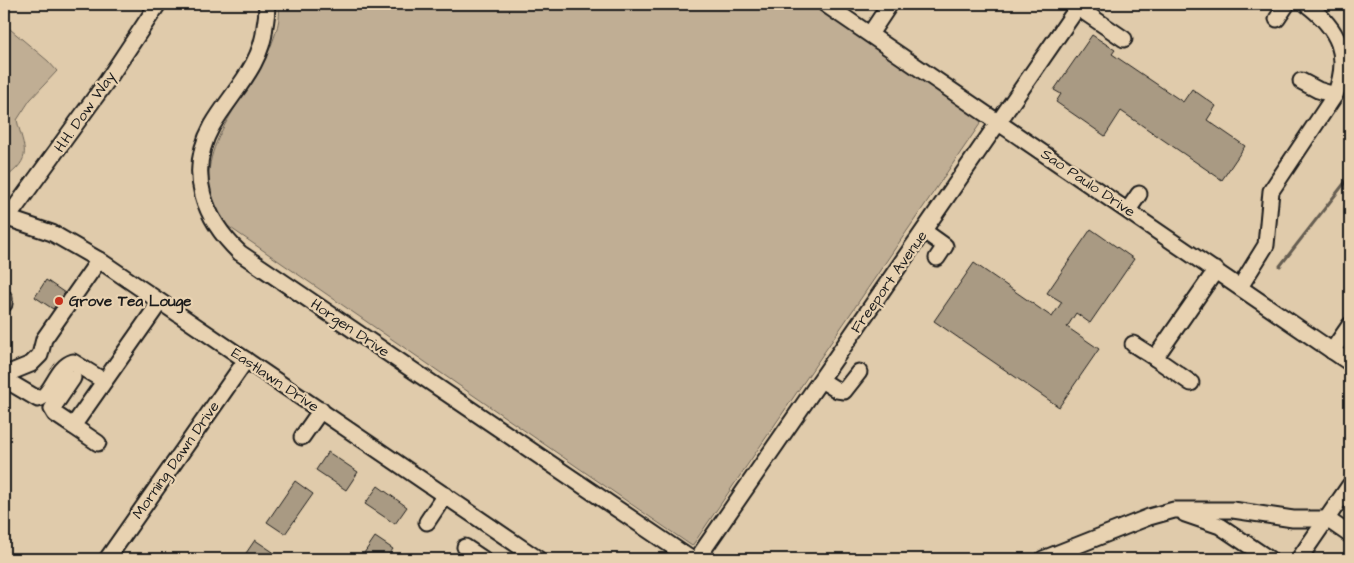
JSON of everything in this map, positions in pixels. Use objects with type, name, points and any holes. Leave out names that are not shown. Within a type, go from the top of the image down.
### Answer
[{"type":"street","name":"H.H. Dow Way","points":[[5,219],[107,81],[158,4]]},
{"type":"street","name":"Horgen Drive","points":[[266,4],[265,31],[261,49],[253,66],[212,127],[201,160],[201,191],[215,226],[240,253],[691,559]]},
{"type":"street","name":"Sao Paulo Drive","points":[[825,4],[1350,363]]},
{"type":"street","points":[[870,34],[890,4]]},
{"type":"street","points":[[1277,19],[1287,4]]},
{"type":"street","points":[[1240,287],[1266,245],[1271,191],[1335,95],[1341,80],[1343,64],[1340,46],[1333,30],[1321,16],[1306,4]]},
{"type":"street","points":[[1079,5],[1124,39]]},
{"type":"street","name":"Freeport Avenue","points":[[697,559],[1079,5]]},
{"type":"street","points":[[1301,81],[1318,90],[1335,95]]},
{"type":"street","points":[[1128,210],[1139,194]]},
{"type":"street","name":"Eastlawn Drive","points":[[5,219],[52,233],[100,260],[445,495],[531,557]]},
{"type":"street","points":[[924,232],[945,246],[936,258]]},
{"type":"street","points":[[4,375],[31,364],[40,355],[44,339],[100,260]]},
{"type":"street","points":[[1155,358],[1216,270]]},
{"type":"street","points":[[4,298],[4,304]]},
{"type":"street","points":[[73,426],[160,302]]},
{"type":"street","points":[[1332,351],[1350,325]]},
{"type":"street","points":[[1133,344],[1191,383]]},
{"type":"street","name":"Morning Dawn Drive","points":[[107,559],[246,360]]},
{"type":"street","points":[[4,379],[38,399],[44,396],[64,366],[73,362],[104,381]]},
{"type":"street","points":[[821,380],[837,390],[844,391],[859,372]]},
{"type":"street","points":[[73,378],[52,409],[55,414],[98,443]]},
{"type":"street","points":[[302,437],[321,410]]},
{"type":"street","points":[[1299,559],[1350,485]]},
{"type":"street","points":[[427,522],[445,495]]},
{"type":"street","points":[[1174,510],[1220,526],[1269,559]]},
{"type":"street","points":[[1044,559],[1149,516],[1174,510],[1233,510],[1293,519],[1327,519],[1350,535]]},
{"type":"street","points":[[465,547],[483,559]]},
{"type":"shaded area","points":[[279,4],[811,4],[982,121],[692,546],[222,222],[211,198],[209,177],[212,157],[218,138],[270,48],[278,26]]},
{"type":"shaded area","points":[[4,24],[48,61],[57,71],[30,100],[17,120],[24,146],[23,159],[20,165],[4,179]]},
{"type":"building","points":[[1092,35],[1115,50],[1112,54],[1183,102],[1192,89],[1216,106],[1207,120],[1245,146],[1222,180],[1121,111],[1105,136],[1056,102],[1061,94],[1054,90]]},
{"type":"building","points":[[1091,229],[1134,259],[1090,323],[1076,313],[1067,327],[1099,349],[1059,407],[934,321],[974,263],[1052,317],[1062,302],[1047,293]]},
{"type":"building","name":"Grove Tea Louge","points":[[46,280],[65,293],[53,309],[35,297]]},
{"type":"building","points":[[328,452],[358,472],[346,490],[316,470]]},
{"type":"building","points":[[295,481],[313,494],[285,534],[267,522]]},
{"type":"building","points":[[378,486],[407,507],[395,524],[365,504]]},
{"type":"building","points":[[375,537],[393,549],[386,559],[360,559]]},
{"type":"building","points":[[255,540],[273,552],[268,559],[242,559]]},
{"type":"waterway","points":[[1280,266],[1350,176]]},
{"type":"place","name":"Grove Tea Louge","points":[[59,301]]}]
